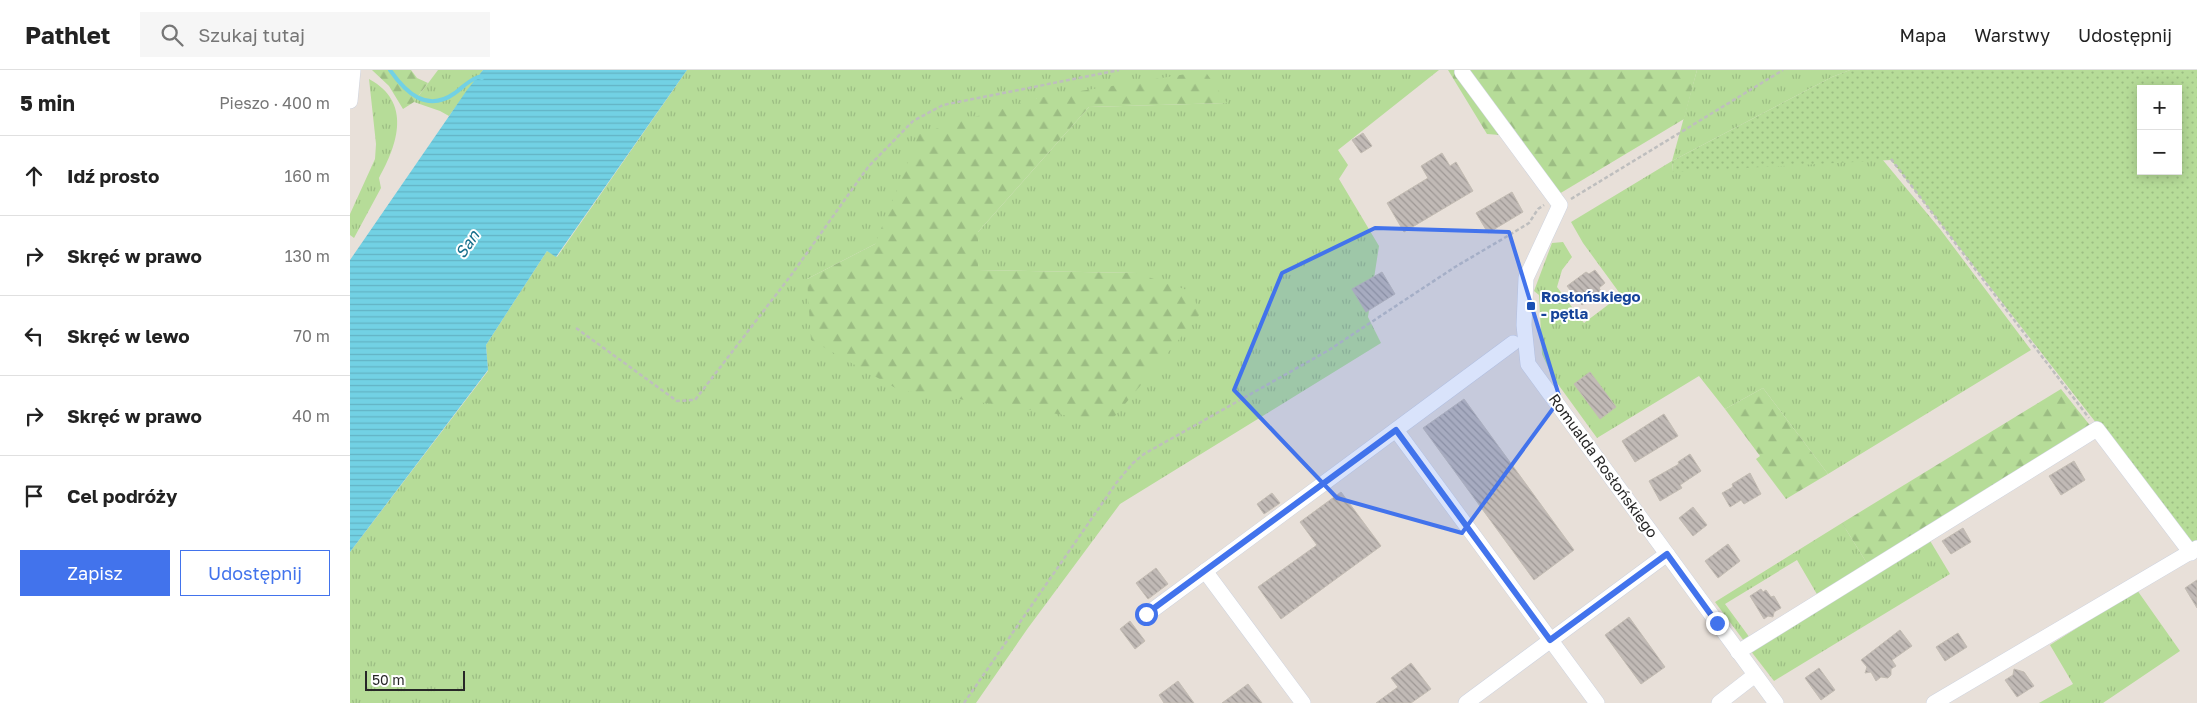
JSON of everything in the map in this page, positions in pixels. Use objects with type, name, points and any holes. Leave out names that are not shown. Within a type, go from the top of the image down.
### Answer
[{"type":"street","points":[[350,101],[353,70]]},
{"type":"street","points":[[1462,72],[1557,201]]},
{"type":"street","name":"Romualda Rosłońskiego","points":[[1557,201],[1526,278],[1524,325],[1528,364],[1776,703]]},
{"type":"street","points":[[1146,614],[1513,344]]},
{"type":"street","points":[[1738,652],[2097,429],[2194,550],[1934,703]]},
{"type":"street","points":[[1396,430],[1597,703]]},
{"type":"street","points":[[1466,703],[1667,554]]},
{"type":"street","points":[[1205,571],[1303,703]]},
{"type":"street","points":[[1719,703],[1755,676]]},
{"type":"path","points":[[576,328],[678,401],[695,400],[792,274],[868,167],[913,121],[943,104],[1119,70]]},
{"type":"path","points":[[964,703],[1117,482],[1133,463],[1188,428],[1329,350],[1455,267],[1529,222],[1538,209],[1557,201],[1783,70]]},
{"type":"path","points":[[1891,160],[2097,429]]},
{"type":"highlighted area","points":[[1375,228],[1509,232],[1560,399],[1462,533],[1337,498],[1234,390],[1282,273]]},
{"type":"green space","points":[[372,70],[411,70],[417,78],[428,83],[414,102],[403,109],[389,86]]},
{"type":"green space","points":[[438,70],[483,70],[449,116],[414,102]]},
{"type":"green space","points":[[687,70],[1439,70],[1338,150],[1348,165],[1339,179],[1379,246],[1368,317],[1381,343],[1120,504],[1028,628],[976,703],[350,703],[350,552],[488,371],[486,345],[547,251],[557,257]],"holes":[[[1037,98],[1226,103],[1089,107],[978,232],[978,270],[1136,273],[807,279],[875,244]]]},
{"type":"green space","points":[[1448,70],[1697,70],[1684,119],[1554,197],[1500,135],[1487,134]]},
{"type":"green space","points":[[1697,70],[1850,70],[1832,77],[1672,161]]},
{"type":"green space","points":[[1850,70],[2197,70],[2197,544],[2193,547],[1891,160],[1673,172],[1672,161],[1832,77]]},
{"type":"green space","points":[[1205,71],[1227,103],[1089,107],[978,232],[978,270],[1136,273],[1190,291],[1201,313],[1110,422],[899,390],[811,340],[807,279],[875,244],[919,134],[1037,98]]},
{"type":"green space","points":[[369,79],[383,88],[391,99],[396,111],[396,138],[379,178],[381,188],[354,238],[350,235],[350,214],[375,159],[376,144]]},
{"type":"green space","points":[[1882,159],[1940,229],[2031,350],[1828,474],[1763,388],[1725,409],[1699,376],[1597,438],[1552,376],[1542,354],[1539,295],[1534,291],[1552,243],[1563,242],[1572,257],[1562,270],[1557,287],[1584,323],[1621,295],[1583,243],[1571,222],[1672,161],[1673,171]]},
{"type":"green space","points":[[1763,388],[1828,474],[1786,499],[1756,459],[1760,456],[1725,409]]},
{"type":"green space","points":[[2061,389],[2092,428],[1868,565],[1842,523]]},
{"type":"green space","points":[[1842,523],[1868,565],[1818,596],[1797,560],[1725,604],[1750,638],[1744,641],[1715,602]]},
{"type":"green space","points":[[1929,539],[1950,574],[1774,681],[1750,650]]},
{"type":"green space","points":[[2137,590],[2180,651],[2103,703],[2039,703],[2073,684],[2050,645]]},
{"type":"water","name":"San","points":[[483,70],[687,70],[556,257],[547,251],[486,345],[488,370],[350,552],[350,260],[467,90]]},
{"type":"building","points":[[1363,133],[1372,146],[1361,153],[1352,140]]},
{"type":"building","points":[[1442,153],[1450,166],[1456,162],[1473,191],[1404,232],[1387,203],[1428,178],[1421,166]]},
{"type":"building","points":[[1512,192],[1523,212],[1488,233],[1476,213]]},
{"type":"building","points":[[1595,270],[1605,283],[1599,288],[1601,291],[1582,305],[1567,286],[1586,272],[1589,274]]},
{"type":"building","points":[[1382,272],[1395,294],[1366,312],[1352,289]]},
{"type":"building","points":[[1590,372],[1616,407],[1600,419],[1574,384]]},
{"type":"building","points":[[1464,399],[1574,550],[1534,580],[1423,428]]},
{"type":"building","points":[[1664,414],[1678,436],[1635,462],[1622,441]]},
{"type":"building","points":[[1690,454],[1701,471],[1680,485],[1682,488],[1660,501],[1649,481],[1679,464],[1678,462]]},
{"type":"building","points":[[2074,461],[2085,480],[2061,495],[2049,476]]},
{"type":"building","points":[[1750,473],[1761,494],[1744,504],[1741,500],[1730,507],[1722,493],[1733,487],[1732,484]]},
{"type":"building","points":[[1341,492],[1381,546],[1281,619],[1258,587],[1317,545],[1300,522]]},
{"type":"building","points":[[1272,493],[1280,503],[1264,514],[1257,504]]},
{"type":"building","points":[[1693,507],[1707,525],[1693,536],[1679,518]]},
{"type":"building","points":[[1963,528],[1971,542],[1951,554],[1942,541]]},
{"type":"building","points":[[1728,544],[1740,561],[1718,578],[1705,561]]},
{"type":"building","points":[[1156,568],[1168,584],[1148,599],[1136,583]]},
{"type":"building","points":[[2197,580],[2197,608],[2185,588]]},
{"type":"building","points":[[1761,589],[1763,592],[1766,590],[1771,597],[1774,596],[1781,608],[1774,612],[1773,617],[1768,616],[1764,619],[1750,596]]},
{"type":"building","points":[[1629,617],[1665,667],[1641,684],[1605,635]]},
{"type":"building","points":[[1130,621],[1145,641],[1135,649],[1120,629]]},
{"type":"building","points":[[1900,630],[1912,646],[1892,660],[1896,666],[1891,669],[1891,675],[1888,678],[1881,677],[1876,681],[1871,672],[1865,673],[1867,667],[1861,660]]},
{"type":"building","points":[[1958,633],[1967,647],[1945,661],[1936,647]]},
{"type":"building","points":[[1411,663],[1431,689],[1411,703],[1376,703],[1398,687],[1391,678]]},
{"type":"building","points":[[1819,668],[1835,690],[1821,700],[1805,678]]},
{"type":"building","points":[[2014,669],[2024,672],[2034,686],[2017,697],[2005,680],[2013,675]]},
{"type":"building","points":[[1178,681],[1194,703],[1164,703],[1159,695]]},
{"type":"building","points":[[1248,684],[1262,703],[1222,703]]},
{"type":"waterway","points":[[390,70],[410,93],[426,101],[445,99],[471,80],[478,77],[482,78]]},
{"type":"place","name":"Rosłońskiego - pętla","points":[[1531,306]]},
{"type":"route","points":[[1146,614],[1396,430],[1550,640],[1667,554],[1717,623]]}]
